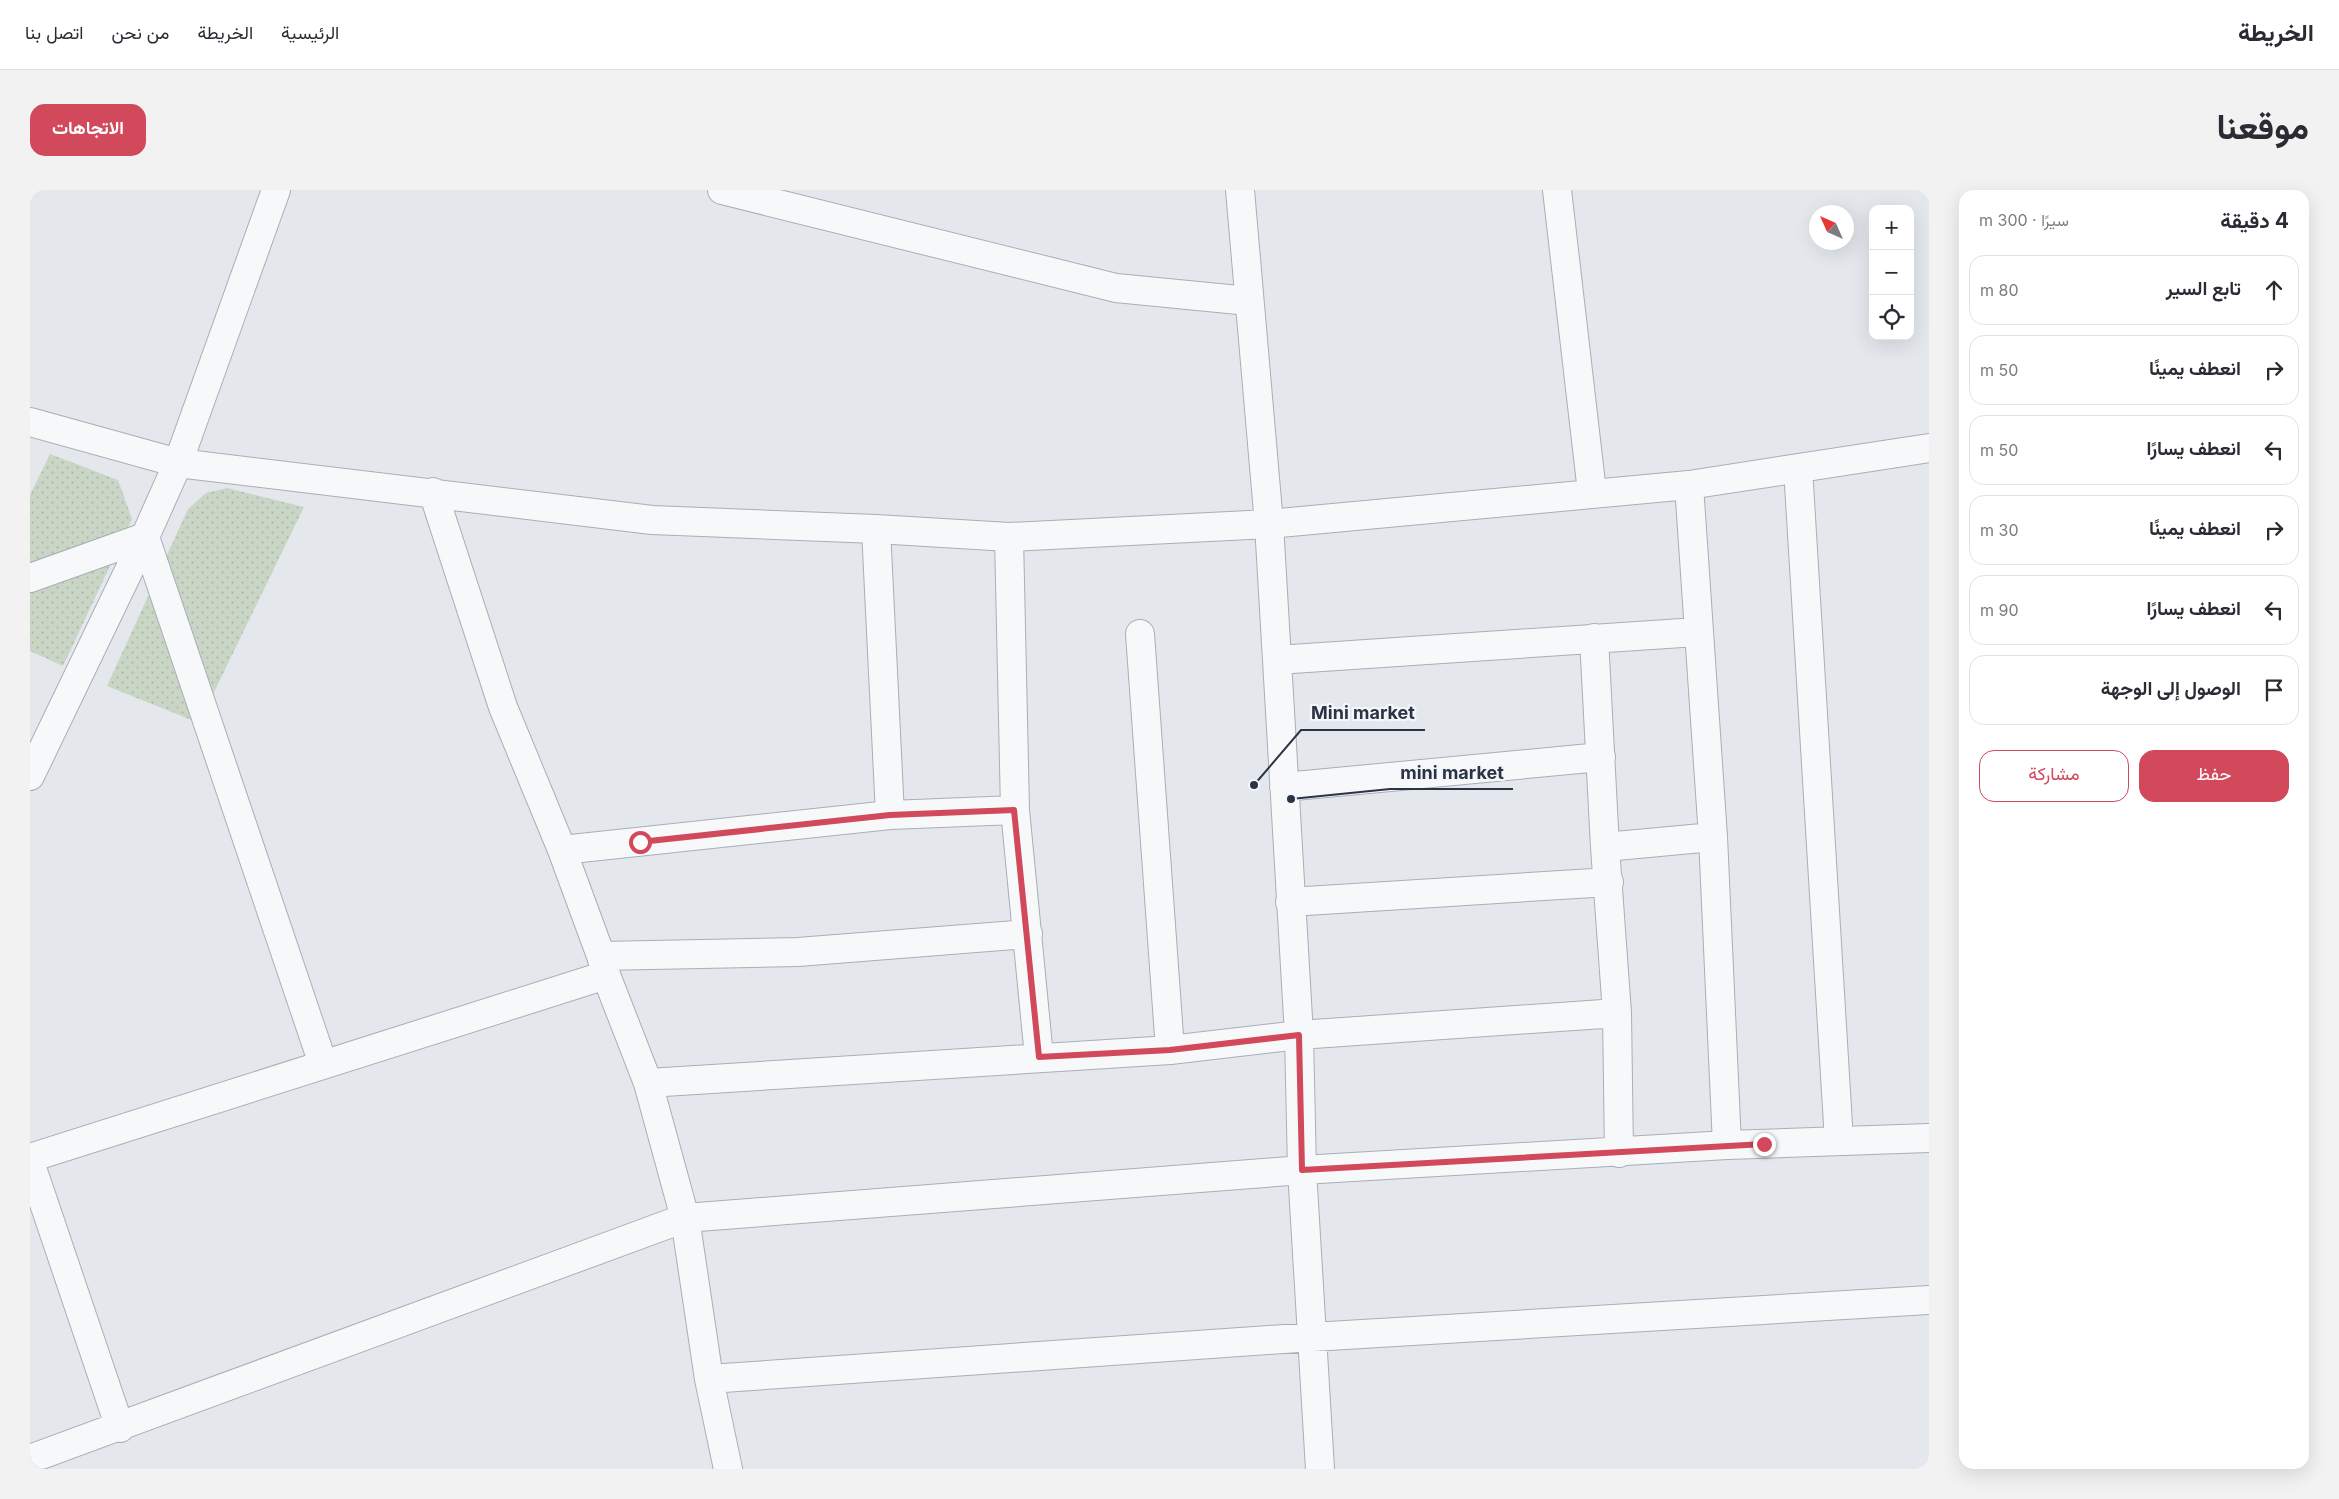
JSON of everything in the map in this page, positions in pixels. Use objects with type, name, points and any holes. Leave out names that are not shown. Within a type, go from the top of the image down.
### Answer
[{"type":"street","points":[[30,776],[145,537],[178,463],[276,190]]},
{"type":"street","points":[[722,190],[1116,288],[1249,301]]},
{"type":"street","points":[[1240,190],[1269,524],[1299,1035],[1302,1170],[1320,1469]]},
{"type":"street","points":[[1557,190],[1592,492]]},
{"type":"street","points":[[30,422],[178,463],[433,492],[652,520],[876,529],[1009,537],[1269,524],[1592,492],[1689,485],[1929,448]]},
{"type":"street","points":[[1798,468],[1839,1142]]},
{"type":"street","points":[[1689,485],[1697,632],[1713,837],[1727,1146]]},
{"type":"street","points":[[433,492],[503,707],[562,850],[648,1083],[686,1218],[709,1379],[728,1469]]},
{"type":"street","points":[[876,529],[890,815]]},
{"type":"street","points":[[30,578],[145,537]]},
{"type":"street","points":[[145,537],[323,1064]]},
{"type":"street","points":[[1009,537],[1014,810],[1039,1057]]},
{"type":"street","points":[[1277,660],[1697,632]]},
{"type":"street","points":[[1140,634],[1170,1050]]},
{"type":"street","points":[[1594,638],[1605,847],[1610,882],[1617,1013],[1619,1153]]},
{"type":"street","points":[[1284,787],[1600,756]]},
{"type":"street","points":[[562,850],[890,815],[1014,810]]},
{"type":"street","points":[[1605,847],[1713,837]]},
{"type":"street","points":[[1290,902],[1610,882]]},
{"type":"street","points":[[120,1428],[30,1160],[323,1064],[604,966],[1028,934]]},
{"type":"street","points":[[648,1083],[1170,1050],[1299,1035],[1617,1013]]},
{"type":"street","points":[[30,1459],[120,1428],[686,1218],[1302,1170],[1727,1146],[1929,1138]]},
{"type":"street","points":[[709,1379],[1312,1337],[1929,1300]]},
{"type":"green space","points":[[50,454],[118,480],[132,519],[63,666],[30,651],[30,495]]},
{"type":"green space","points":[[227,488],[304,507],[199,723],[107,686],[188,509],[206,493]]},
{"type":"place","name":"Mini market","points":[[1254,785]]},
{"type":"place","name":"mini market","points":[[1291,799]]},
{"type":"route","points":[[640,842],[890,815],[1014,810],[1039,1057],[1170,1050],[1299,1035],[1302,1170],[1764,1144]]}]
